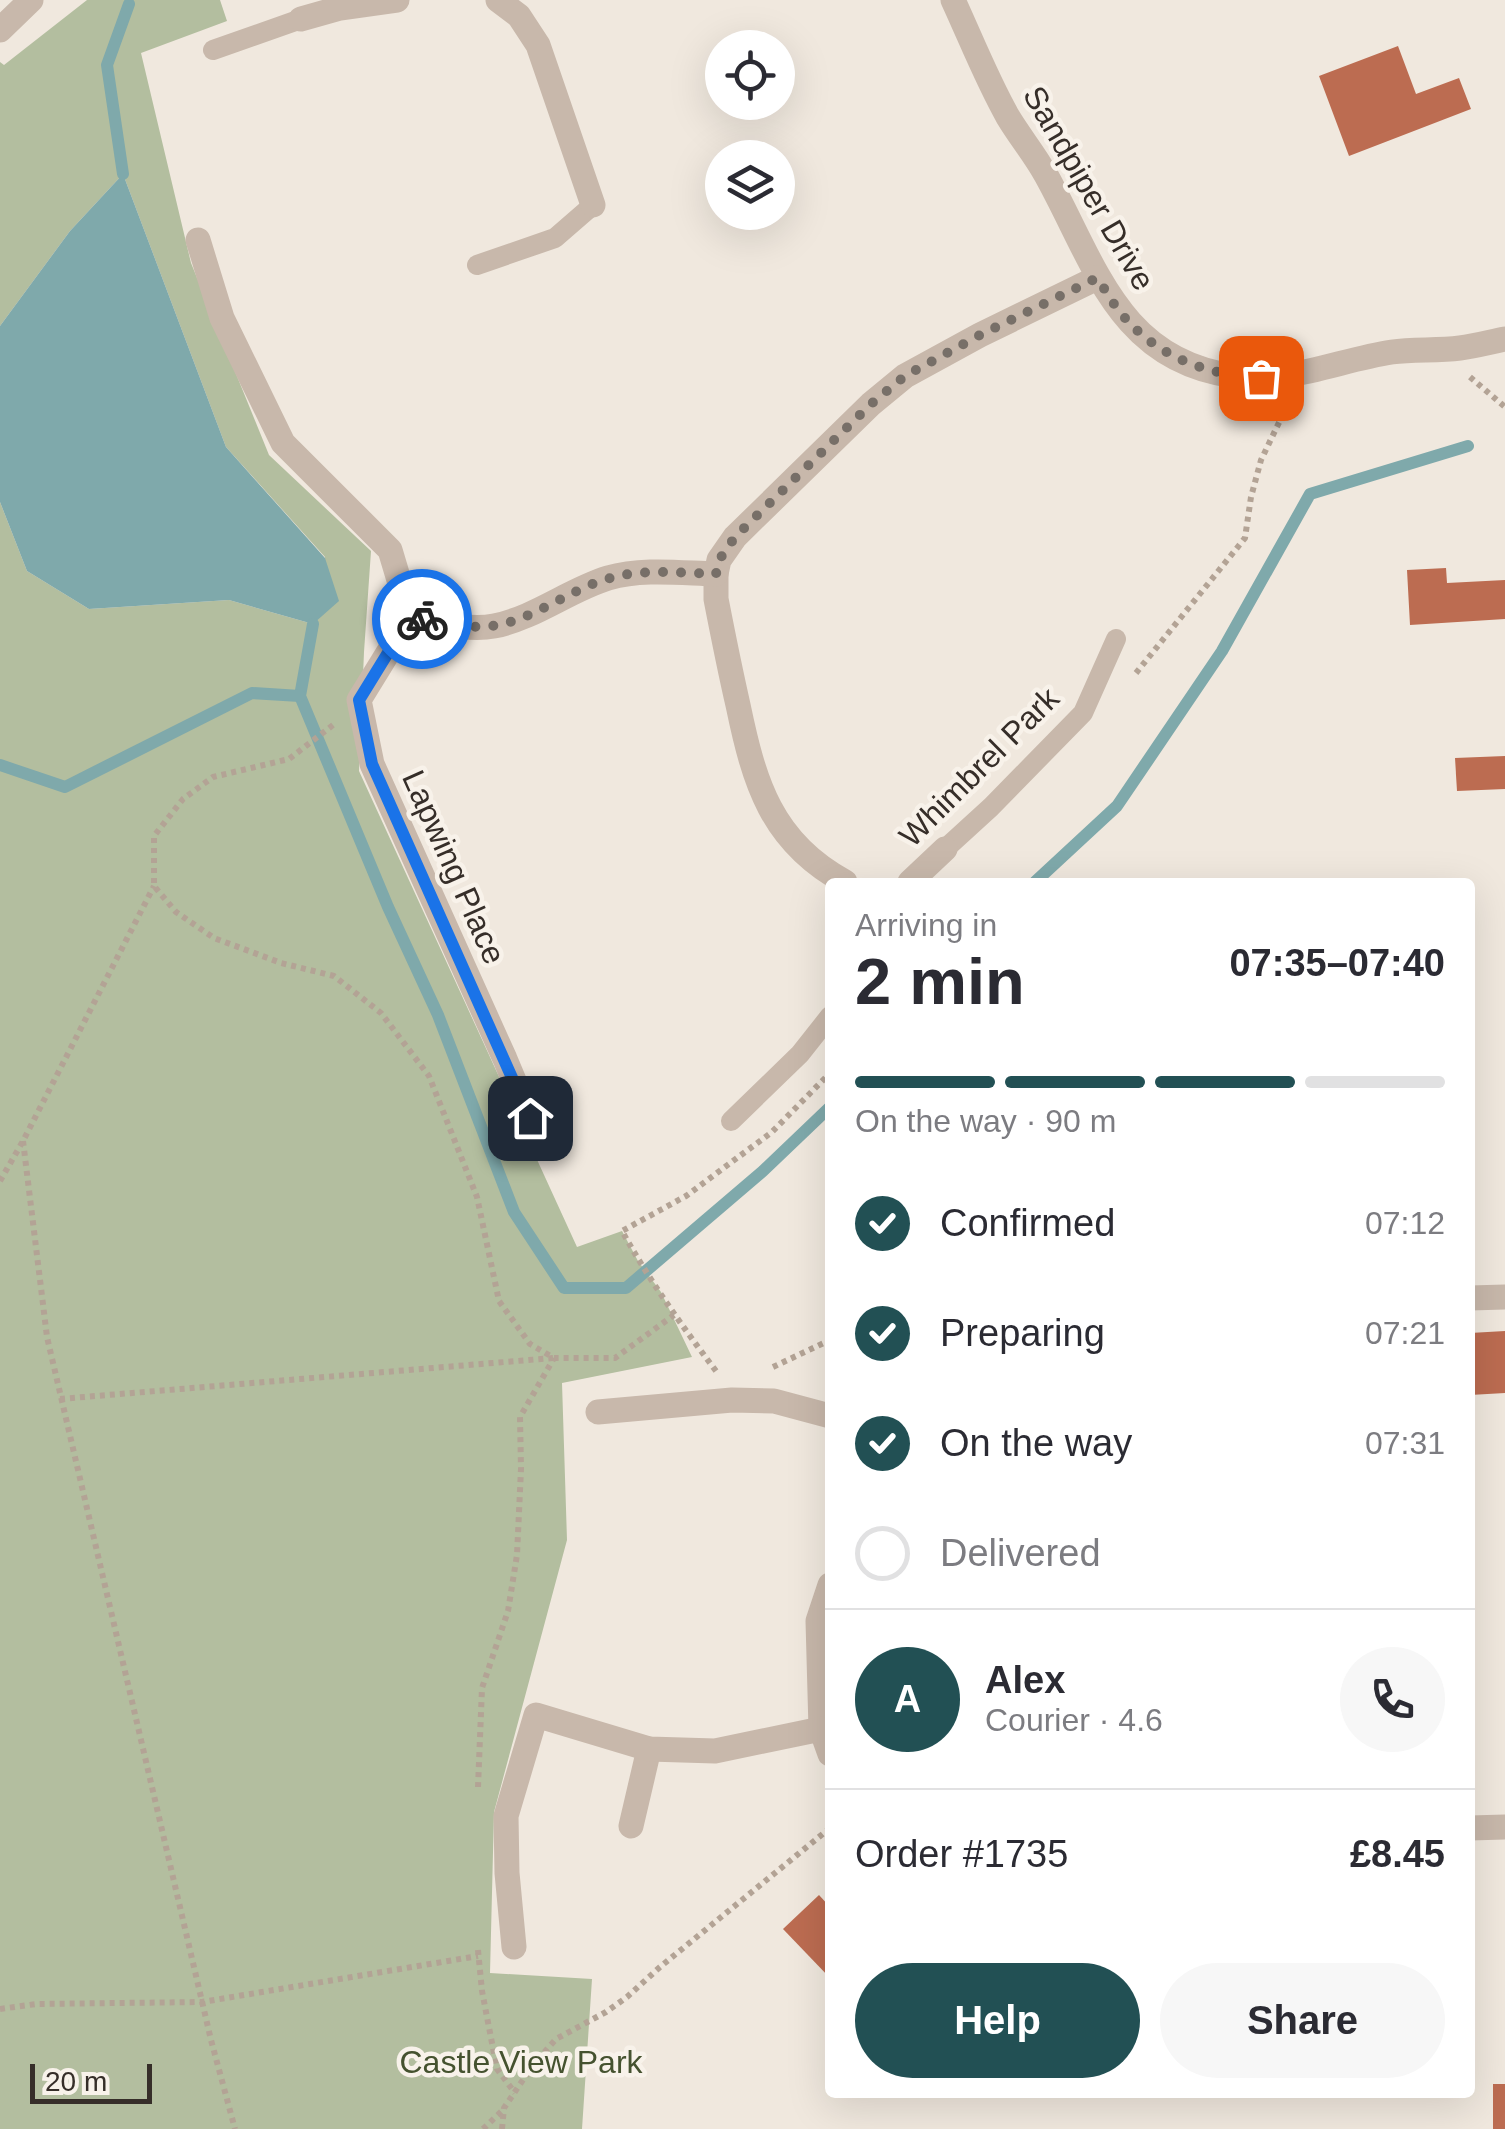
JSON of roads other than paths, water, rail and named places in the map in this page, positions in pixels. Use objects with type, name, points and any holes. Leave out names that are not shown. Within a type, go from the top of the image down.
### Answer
[{"type":"street","points":[[0,30],[31,0]]},
{"type":"street","points":[[301,19],[339,4],[397,0]]},
{"type":"street","name":"Sandpiper Drive","points":[[953,0],[1008,118],[1045,172],[1097,278],[1120,313],[1174,356],[1201,370],[1235,376],[1284,376],[1390,352],[1457,348],[1505,339]]},
{"type":"street","points":[[502,1],[519,16],[538,45],[593,205]]},
{"type":"street","points":[[198,240],[222,318],[283,443],[390,550],[410,617],[492,626],[517,619],[604,579],[630,573],[716,574]]},
{"type":"street","points":[[838,878],[815,864],[791,840],[762,794],[749,758],[716,599],[719,560],[735,537],[871,404],[905,376],[1097,278]]},
{"type":"street","name":"Lapwing Place","points":[[410,617],[359,700],[372,764],[542,1146]]},
{"type":"street","name":"Whimbrel Park","points":[[914,878],[945,848]]},
{"type":"street","points":[[1475,1298],[1505,1297]]},
{"type":"street","points":[[598,1412],[732,1400],[774,1402],[825,1415]]},
{"type":"street","points":[[825,1600],[818,1621],[821,1728],[825,1740]]},
{"type":"street","points":[[514,1946],[506,1816],[536,1714],[650,1749],[715,1750],[821,1728]]},
{"type":"street","points":[[630,1826],[650,1749]]},
{"type":"street","points":[[1475,1828],[1505,1826]]},
{"type":"lane","points":[[213,50],[301,19]]},
{"type":"lane","points":[[477,265],[555,238],[593,205]]},
{"type":"lane","name":"Whimbrel Park","points":[[945,848],[1083,713],[1116,639]]},
{"type":"lane","points":[[732,1121],[800,1054],[825,1022]]},
{"type":"water","points":[[123,174],[226,447],[325,558],[339,601],[313,624],[229,600],[89,609],[27,571],[0,502],[0,326],[70,231]]},
{"type":"waterway","points":[[123,174],[107,65],[129,4]]},
{"type":"waterway","points":[[1039,878],[1117,806],[1222,651],[1310,494],[1468,446]]},
{"type":"waterway","points":[[313,624],[300,696],[388,907],[438,1015],[514,1212],[564,1288],[626,1288],[763,1171],[825,1112]]},
{"type":"waterway","points":[[0,765],[65,787],[252,693],[300,696]]},
{"type":"park label","name":"Castle View Park","points":[[521,2062]]}]
